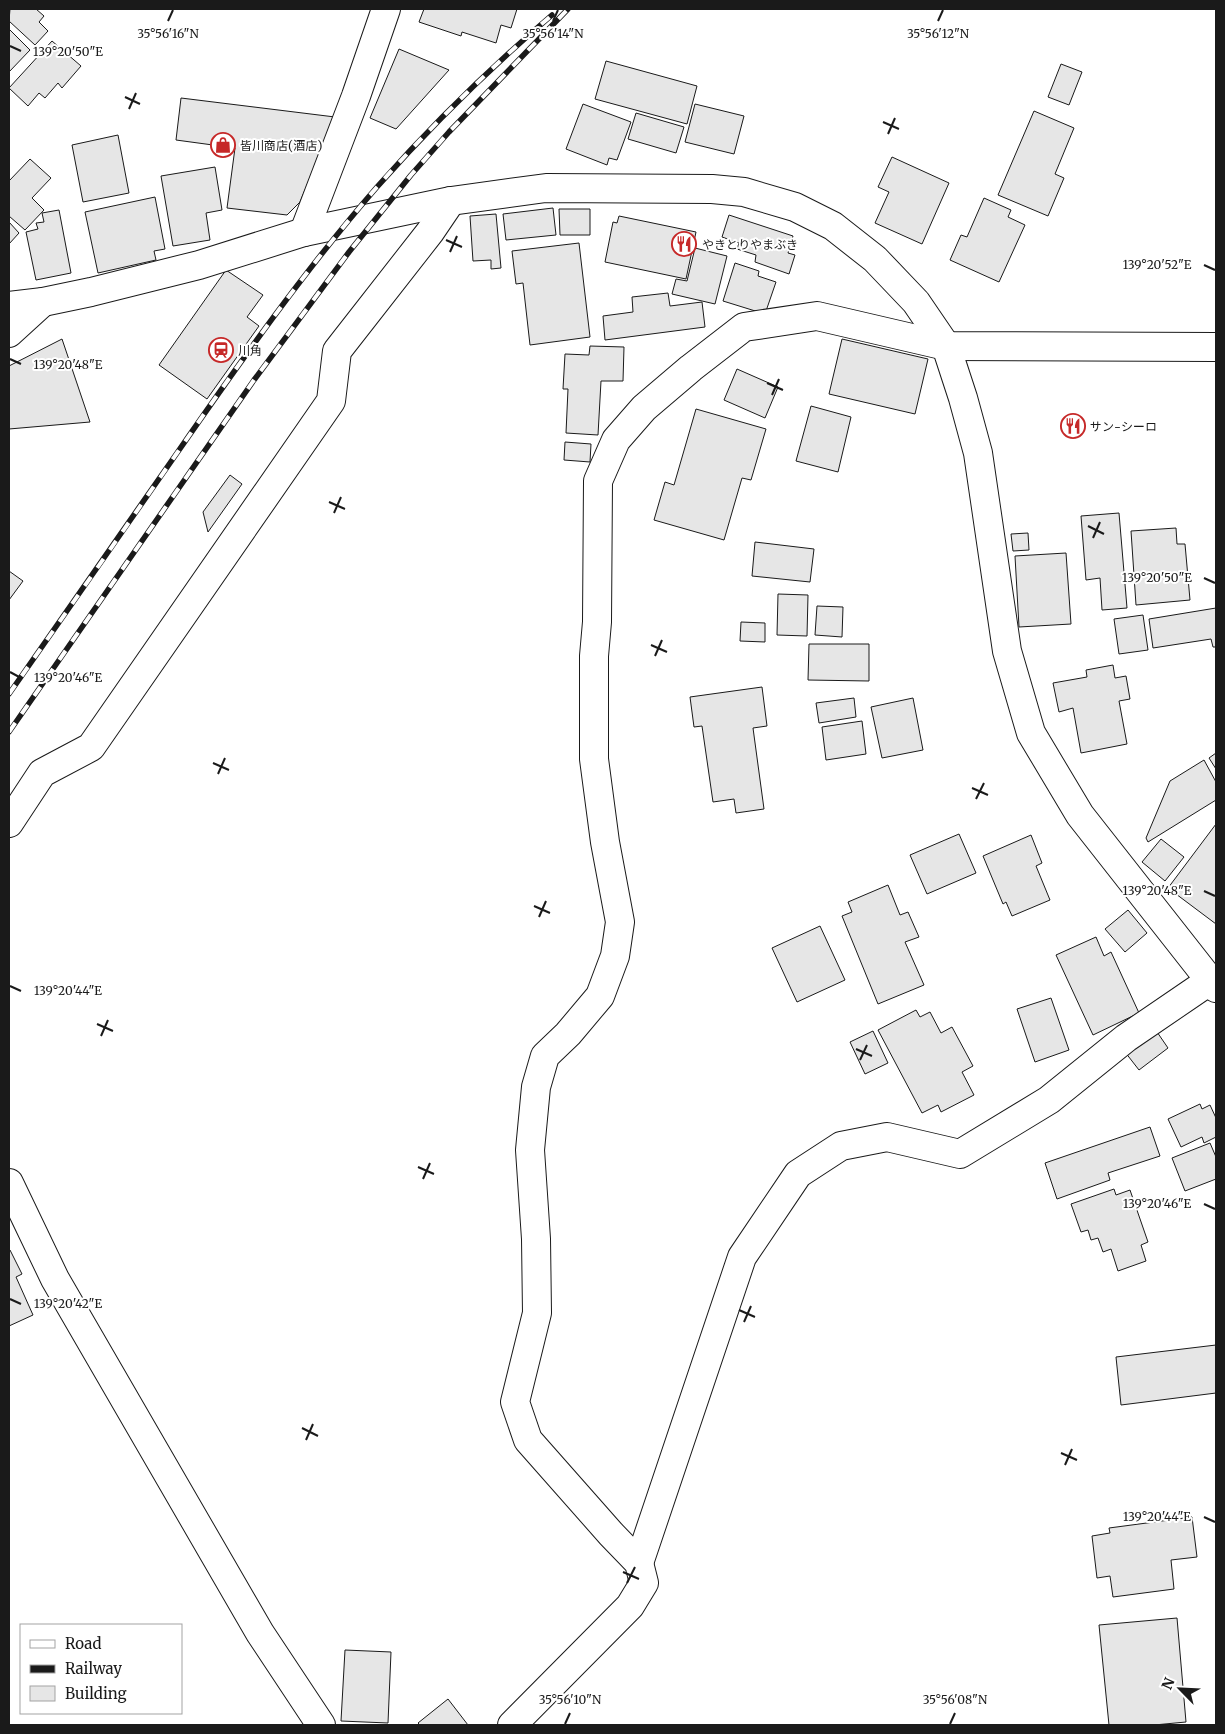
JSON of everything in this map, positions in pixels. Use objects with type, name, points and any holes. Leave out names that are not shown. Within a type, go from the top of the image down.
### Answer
[{"type":"street","points":[[304,232],[356,96],[386,9]]},
{"type":"street","points":[[9,306],[43,302],[91,292],[199,264],[304,232],[451,202],[546,188],[712,189],[744,192],[795,207],[833,226],[875,259],[916,302],[946,346],[978,453],[1007,651],[1031,733],[1080,815],[1213,984],[1126,1038],[1049,1100],[960,1154],[887,1137],[841,1146],[798,1174],[742,1257],[639,1563]]},
{"type":"street","points":[[9,823],[42,773],[91,748],[331,400],[337,351],[430,232],[451,202]]},
{"type":"street","points":[[9,333],[43,302]]},
{"type":"street","points":[[512,1725],[630,1606],[644,1583],[639,1563],[599,1521],[528,1440],[515,1402],[537,1313],[536,1239],[530,1150],[536,1088],[545,1056],[568,1034],[600,996],[615,956],[620,922],[605,842],[594,759],[598,481],[616,440],[644,408],[744,327],[817,316],[946,346],[1216,347]]},
{"type":"street","points":[[9,1183],[55,1279],[314,1723]]},
{"type":"building","points":[[10,9],[36,9],[44,16],[39,22],[48,31],[35,45],[9,21]]},
{"type":"building","points":[[424,9],[517,9],[511,28],[501,25],[496,43],[462,32],[461,36],[419,22]]},
{"type":"building","points":[[9,29],[30,50],[9,72]]},
{"type":"building","points":[[52,41],[81,66],[62,88],[58,83],[45,98],[39,93],[28,106],[9,88]]},
{"type":"building","points":[[399,49],[449,70],[396,129],[370,118]]},
{"type":"building","points":[[606,61],[697,86],[687,124],[595,99]]},
{"type":"building","points":[[1061,64],[1082,72],[1069,105],[1048,97]]},
{"type":"building","points":[[181,98],[335,117],[300,202],[287,215],[227,208],[235,148],[176,140]]},
{"type":"building","points":[[583,104],[631,122],[617,160],[609,158],[607,165],[566,149]]},
{"type":"building","points":[[695,104],[744,116],[734,154],[685,142]]},
{"type":"building","points":[[1034,111],[1074,128],[1055,174],[1064,178],[1048,216],[998,195]]},
{"type":"building","points":[[636,113],[684,127],[676,153],[628,139]]},
{"type":"building","points":[[118,135],[129,193],[83,202],[72,145]]},
{"type":"building","points":[[892,157],[949,183],[922,244],[875,223],[889,192],[878,187]]},
{"type":"building","points":[[30,159],[51,178],[32,198],[44,210],[25,230],[9,216],[9,181]]},
{"type":"building","points":[[215,167],[222,210],[206,213],[210,240],[173,246],[161,176]]},
{"type":"building","points":[[155,197],[165,249],[154,251],[156,260],[98,273],[85,212]]},
{"type":"building","points":[[984,198],[1011,210],[1008,217],[1025,225],[999,282],[950,260],[961,235],[967,237]]},
{"type":"building","points":[[553,208],[556,235],[506,240],[503,214]]},
{"type":"building","points":[[559,209],[590,209],[590,235],[560,235]]},
{"type":"building","points":[[59,210],[71,273],[36,280],[26,232],[38,229],[36,223],[44,222],[42,213]]},
{"type":"building","points":[[496,214],[501,268],[491,269],[491,260],[473,261],[470,216]]},
{"type":"building","points":[[729,215],[793,236],[788,253],[795,255],[789,274],[755,262],[756,255],[737,249],[739,243],[722,237]]},
{"type":"building","points":[[619,216],[696,232],[686,279],[605,262],[613,222],[617,223]]},
{"type":"building","points":[[9,222],[19,233],[9,244]]},
{"type":"building","points":[[579,243],[590,337],[530,345],[523,283],[516,284],[512,251]]},
{"type":"building","points":[[695,248],[727,256],[715,304],[672,294],[676,279],[687,281]]},
{"type":"building","points":[[735,263],[759,271],[758,276],[776,282],[765,314],[723,301]]},
{"type":"building","points":[[226,270],[263,295],[247,317],[259,326],[207,399],[159,365]]},
{"type":"building","points":[[668,293],[670,306],[702,302],[705,327],[605,340],[603,316],[633,312],[632,297]]},
{"type":"building","points":[[62,339],[90,422],[9,429],[9,366]]},
{"type":"building","points":[[842,339],[928,359],[915,414],[829,394]]},
{"type":"building","points":[[590,346],[624,347],[623,381],[601,381],[598,435],[566,433],[568,389],[563,389],[565,354],[589,355]]},
{"type":"building","points":[[737,369],[778,387],[765,418],[724,400]]},
{"type":"building","points":[[811,406],[851,417],[838,472],[796,461]]},
{"type":"building","points":[[696,409],[766,429],[751,480],[742,478],[724,540],[654,520],[665,482],[674,485]]},
{"type":"building","points":[[565,442],[591,444],[590,462],[564,460]]},
{"type":"building","points":[[230,475],[242,484],[208,532],[203,512]]},
{"type":"building","points":[[1119,513],[1127,608],[1102,610],[1100,578],[1086,580],[1081,516]]},
{"type":"building","points":[[1176,528],[1177,544],[1185,544],[1190,600],[1136,605],[1131,531]]},
{"type":"building","points":[[1028,533],[1029,550],[1013,551],[1011,534]]},
{"type":"building","points":[[755,542],[814,549],[810,582],[752,576]]},
{"type":"building","points":[[1066,553],[1071,624],[1019,627],[1015,556]]},
{"type":"building","points":[[9,571],[23,581],[9,600]]},
{"type":"building","points":[[778,594],[808,595],[807,636],[777,635]]},
{"type":"building","points":[[817,606],[843,607],[842,637],[815,635]]},
{"type":"building","points":[[1216,608],[1216,647],[1213,647],[1211,639],[1153,648],[1149,619]]},
{"type":"building","points":[[1143,615],[1148,650],[1119,654],[1114,619]]},
{"type":"building","points":[[741,622],[765,623],[765,642],[740,641]]},
{"type":"building","points":[[809,644],[869,644],[869,681],[808,680]]},
{"type":"building","points":[[1113,665],[1115,678],[1126,676],[1130,699],[1119,701],[1127,744],[1081,753],[1073,708],[1059,712],[1053,683],[1087,677],[1086,670]]},
{"type":"building","points":[[762,687],[767,726],[753,728],[764,809],[736,813],[734,799],[713,802],[702,726],[694,727],[690,697]]},
{"type":"building","points":[[854,698],[856,717],[819,723],[816,703]]},
{"type":"building","points":[[913,698],[923,750],[882,758],[871,707]]},
{"type":"building","points":[[862,721],[866,754],[826,760],[822,727]]},
{"type":"building","points":[[1216,753],[1216,769],[1209,758]]},
{"type":"building","points":[[1204,760],[1216,782],[1216,800],[1148,842],[1146,838],[1170,781]]},
{"type":"building","points":[[1216,824],[1216,924],[1168,888]]},
{"type":"building","points":[[959,834],[976,873],[927,894],[910,855]]},
{"type":"building","points":[[1031,835],[1042,863],[1036,866],[1050,900],[1012,916],[1006,902],[1003,904],[983,856]]},
{"type":"building","points":[[1161,839],[1184,857],[1165,881],[1142,862]]},
{"type":"building","points":[[888,885],[900,915],[908,912],[919,937],[905,942],[924,985],[878,1004],[842,916],[852,912],[848,902]]},
{"type":"building","points":[[1128,910],[1147,933],[1125,952],[1105,929]]},
{"type":"building","points":[[820,926],[845,980],[797,1002],[772,948]]},
{"type":"building","points":[[1096,937],[1104,956],[1111,952],[1139,1013],[1093,1035],[1056,955]]},
{"type":"building","points":[[1051,998],[1069,1050],[1035,1062],[1017,1009]]},
{"type":"building","points":[[916,1010],[920,1017],[930,1012],[941,1033],[952,1027],[973,1066],[962,1072],[974,1095],[941,1112],[938,1105],[922,1113],[878,1030]]},
{"type":"building","points":[[1155,1029],[1168,1048],[1139,1070],[1125,1052]]},
{"type":"building","points":[[873,1031],[888,1063],[865,1074],[850,1042]]},
{"type":"building","points":[[1200,1104],[1202,1109],[1210,1105],[1216,1118],[1216,1137],[1204,1143],[1202,1137],[1181,1147],[1168,1119]]},
{"type":"building","points":[[1150,1127],[1160,1156],[1108,1173],[1110,1180],[1057,1199],[1045,1163]]},
{"type":"building","points":[[1210,1143],[1216,1157],[1216,1179],[1185,1191],[1172,1158]]},
{"type":"building","points":[[1114,1189],[1116,1195],[1130,1190],[1148,1242],[1141,1245],[1146,1261],[1118,1271],[1111,1249],[1103,1252],[1098,1238],[1091,1240],[1088,1230],[1081,1232],[1071,1204]]},
{"type":"building","points":[[9,1250],[22,1274],[16,1277],[33,1315],[9,1326]]},
{"type":"building","points":[[1216,1345],[1216,1393],[1121,1405],[1116,1357]]},
{"type":"building","points":[[1192,1517],[1197,1557],[1171,1560],[1174,1589],[1113,1597],[1110,1576],[1097,1578],[1092,1536],[1110,1533],[1109,1528]]},
{"type":"building","points":[[1177,1618],[1186,1722],[1154,1725],[1109,1725],[1099,1625]]},
{"type":"building","points":[[345,1650],[391,1652],[388,1723],[341,1721]]},
{"type":"building","points":[[448,1699],[468,1725],[420,1725],[418,1723]]},
{"type":"railway","points":[[9,732],[254,380],[349,252],[411,175],[449,132],[568,9]]},
{"type":"railway","points":[[9,694],[273,317],[324,251],[397,164],[484,77],[552,15]]},
{"type":"place","name":"皆川商店(酒店)","points":[[223,145]]},
{"type":"place","name":"やきとりやまぶき","points":[[684,244]]},
{"type":"place","name":"川角","points":[[221,350]]},
{"type":"place","name":"サン-シーロ","points":[[1073,426]]}]
